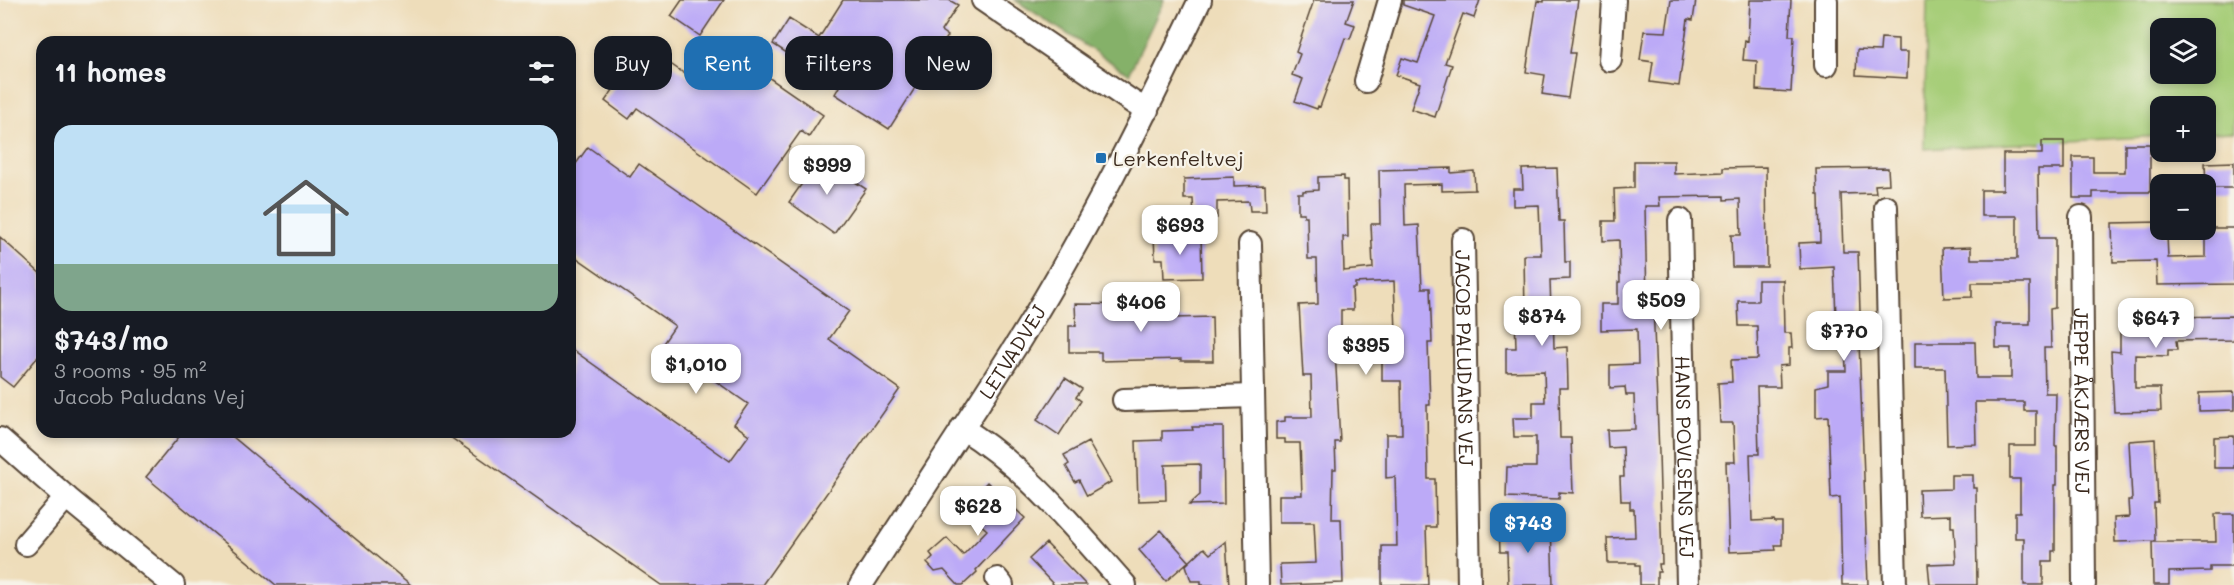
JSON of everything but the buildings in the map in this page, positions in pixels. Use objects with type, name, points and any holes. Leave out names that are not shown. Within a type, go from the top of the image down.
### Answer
[{"type":"street","points":[[983,0],[1147,110]]},
{"type":"street","name":"LETVADVEJ","points":[[861,585],[1020,340],[1147,110],[1200,0]]},
{"type":"street","points":[[1365,81],[1390,0]]},
{"type":"street","points":[[1610,60],[1614,0]]},
{"type":"street","points":[[1826,0],[1826,65]]},
{"type":"street","points":[[1886,207],[1895,585]]},
{"type":"street","name":"JEPPE ÅKJÆRS VEJ","points":[[2081,217],[2084,585]]},
{"type":"street","name":"HANS POVLSENS VEJ","points":[[1680,220],[1688,585]]},
{"type":"street","name":"JACOB PALUDANS VEJ","points":[[1463,240],[1469,585]]},
{"type":"street","points":[[1250,244],[1257,585]]},
{"type":"street","points":[[1124,400],[1253,396]]},
{"type":"street","points":[[962,428],[996,452],[1033,483],[1125,585]]},
{"type":"street","points":[[0,439],[173,585]]},
{"type":"street","points":[[26,544],[66,497]]},
{"type":"green space","points":[[1015,0],[1164,0],[1129,74]]},
{"type":"green space","points":[[1927,0],[2234,0],[2234,132],[2216,133],[2216,96],[2150,96],[2150,137],[1924,149]]},
{"type":"place","name":"Lerkenfeltvej","points":[[1101,158]]}]
